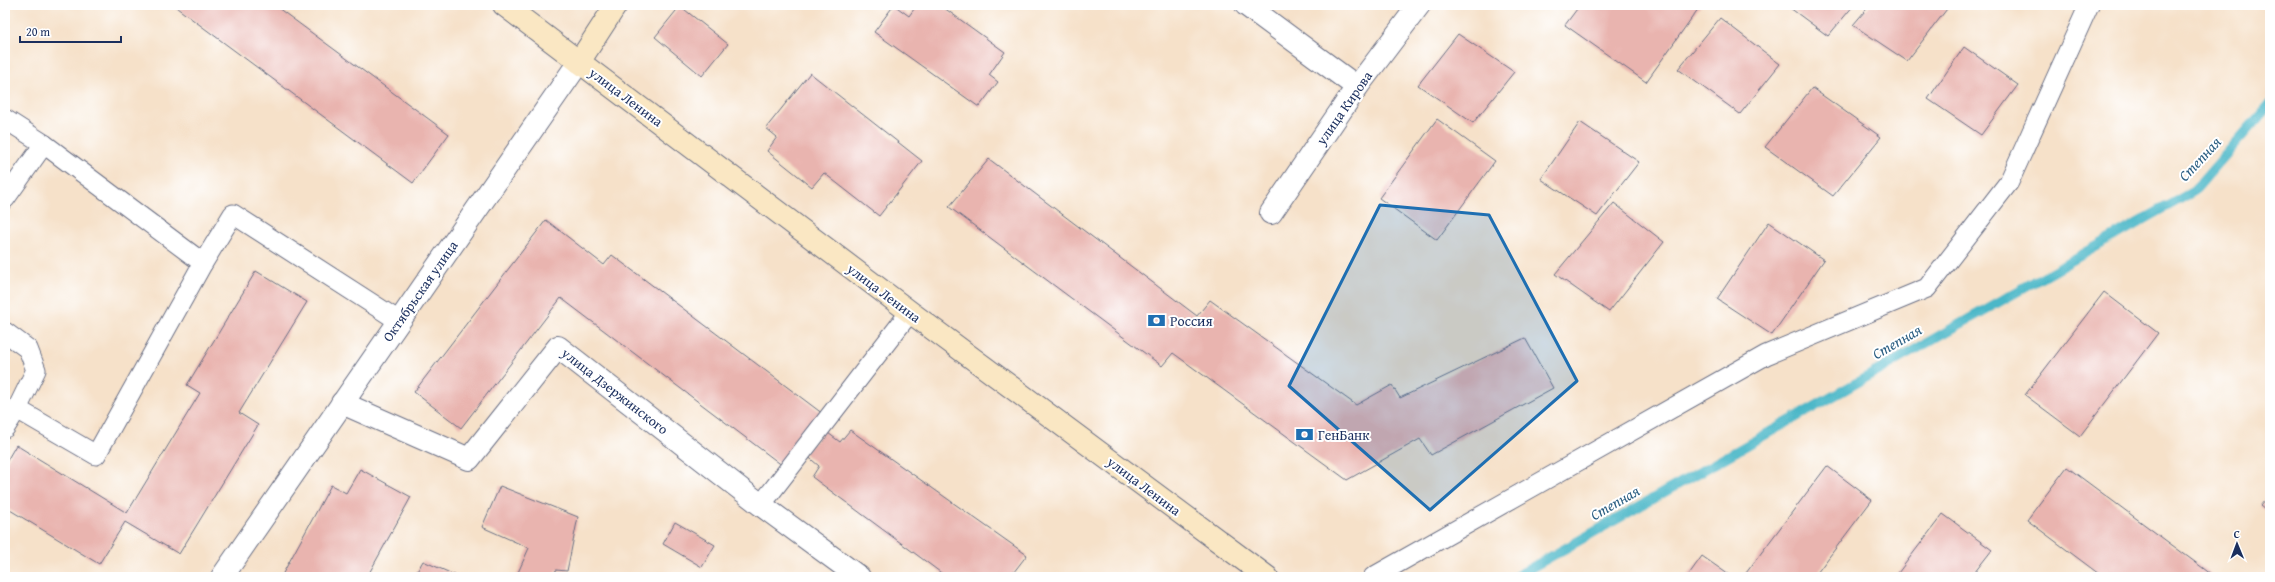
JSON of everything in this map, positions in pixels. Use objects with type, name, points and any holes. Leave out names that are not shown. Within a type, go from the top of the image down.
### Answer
[{"type":"main road","name":"улица Ленина","points":[[504,5],[910,312],[1267,577]]},
{"type":"main road","name":"Октябрьская улица","points":[[579,62],[616,5]]},
{"type":"street","points":[[1246,5],[1358,87]]},
{"type":"street","name":"улица Кирова","points":[[1271,214],[1358,87],[1419,5]]},
{"type":"street","name":"Октябрьская улица","points":[[222,577],[579,62]]},
{"type":"street","name":"улица Дзержинского","points":[[342,403],[469,459],[558,347],[761,505],[859,577]]},
{"type":"lane","points":[[1373,577],[1766,355],[1927,288],[2009,182],[2089,5]]},
{"type":"lane","points":[[5,119],[44,144],[203,264]]},
{"type":"lane","points":[[5,199],[44,144]]},
{"type":"lane","points":[[17,409],[96,454],[203,264],[233,214],[400,321]]},
{"type":"lane","points":[[761,505],[910,312]]},
{"type":"lane","points":[[5,332],[28,349],[36,370],[17,409],[5,428]]},
{"type":"highlighted area","points":[[1380,205],[1489,215],[1577,381],[1430,510],[1289,386]]},
{"type":"building","points":[[173,5],[274,5],[449,134],[413,183]]},
{"type":"building","points":[[894,5],[909,16],[917,5],[940,5],[1005,52],[989,75],[998,82],[979,107],[874,32]]},
{"type":"building","points":[[1580,5],[1701,5],[1646,82],[1565,25]]},
{"type":"building","points":[[1786,5],[1854,5],[1828,36]]},
{"type":"building","points":[[1870,5],[1950,5],[1907,61],[1853,25]]},
{"type":"building","points":[[680,6],[728,44],[702,76],[655,37]]},
{"type":"building","points":[[1720,18],[1780,64],[1740,114],[1678,69]]},
{"type":"building","points":[[1458,34],[1514,72],[1473,123],[1418,85]]},
{"type":"building","points":[[1964,47],[2018,85],[1981,135],[1928,99]]},
{"type":"building","points":[[810,73],[922,161],[879,216],[824,173],[812,187],[767,151],[777,137],[766,128]]},
{"type":"building","points":[[1812,88],[1881,137],[1833,196],[1765,147]]},
{"type":"building","points":[[1437,119],[1495,161],[1437,240],[1379,198]]},
{"type":"building","points":[[1580,122],[1639,162],[1597,216],[1541,179]]},
{"type":"building","points":[[989,159],[1197,316],[1210,300],[1356,405],[1392,385],[1400,398],[1525,338],[1553,388],[1431,455],[1420,439],[1347,480],[1173,353],[1162,366],[949,207]]},
{"type":"building","points":[[1614,203],[1664,242],[1609,312],[1555,274]]},
{"type":"building","points":[[546,220],[604,265],[612,255],[827,417],[787,469],[561,298],[461,428],[414,392]]},
{"type":"building","points":[[1769,222],[1824,260],[1772,335],[1717,299]]},
{"type":"building","points":[[256,271],[307,302],[239,413],[258,425],[179,554],[125,522],[99,564],[5,507],[5,464],[16,445],[127,513],[200,393],[187,385]]},
{"type":"building","points":[[2104,292],[2158,333],[2080,436],[2025,395]]},
{"type":"building","points":[[824,430],[840,442],[850,430],[1027,555],[1010,577],[943,577],[944,575],[812,477],[819,466],[805,454]]},
{"type":"building","points":[[1827,466],[1872,500],[1814,577],[1743,577]]},
{"type":"building","points":[[2067,467],[2215,577],[2103,577],[2027,520]]},
{"type":"building","points":[[360,469],[411,497],[367,577],[281,577],[331,485],[346,493]]},
{"type":"building","points":[[500,486],[578,517],[567,571],[556,570],[553,577],[516,577],[529,548],[482,527]]},
{"type":"building","points":[[2270,494],[2270,514],[2260,506]]},
{"type":"building","points":[[1943,514],[1992,550],[1971,577],[1895,577]]},
{"type":"building","points":[[675,522],[715,545],[702,567],[663,544]]},
{"type":"building","points":[[1702,556],[1732,577],[1687,577]]},
{"type":"building","points":[[423,561],[455,575],[455,577],[414,577]]},
{"type":"waterway","name":"Степная","points":[[1515,577],[2194,191],[2270,104]]},
{"type":"place","name":"Россия","points":[[1157,321]]},
{"type":"place","name":"ГенБанк","points":[[1305,435]]}]
